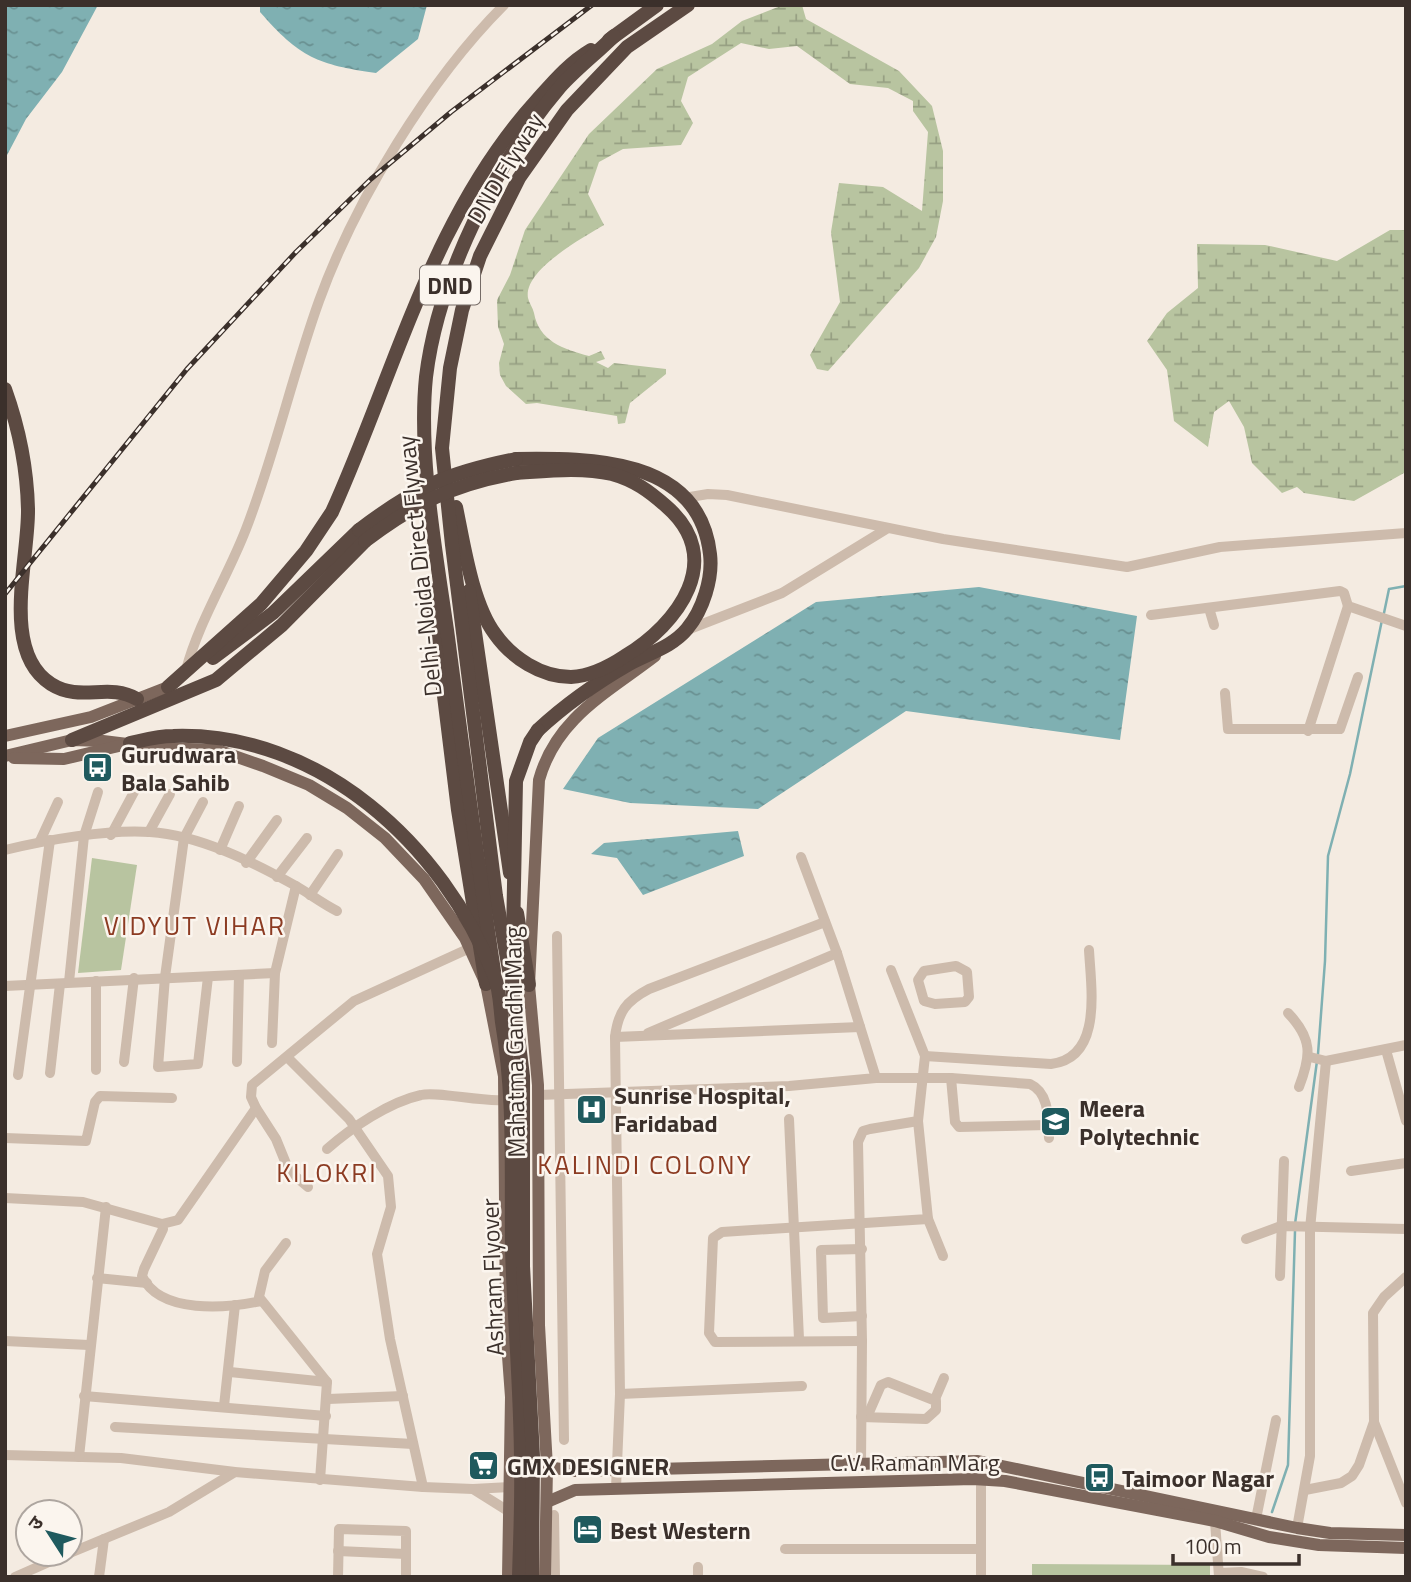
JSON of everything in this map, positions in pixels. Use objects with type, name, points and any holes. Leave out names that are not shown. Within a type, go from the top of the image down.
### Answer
[{"type":"highway","points":[[168,687],[261,604],[306,551],[332,512],[449,227],[483,168],[516,123],[572,61],[614,36],[657,5]]},
{"type":"highway","name":"DND Flyway","points":[[442,448],[450,368],[462,310],[480,256],[502,207],[567,110],[627,47],[688,5]]},
{"type":"highway","name":"Delhi-Noida Direct Flyway","points":[[491,981],[432,513],[426,454],[426,377],[443,304],[482,205],[510,157],[561,87],[614,36]]},
{"type":"highway","points":[[5,389],[24,454],[28,510],[21,616],[24,647],[29,663],[49,683],[76,693],[119,690],[138,699]]},
{"type":"highway","points":[[442,448],[483,613],[494,634],[515,655],[542,672],[582,676],[611,665],[645,644],[667,624],[685,599],[694,560],[688,534],[671,510],[645,487],[610,474],[516,466]]},
{"type":"highway","name":"Delhi-Noida Direct Flyway","points":[[442,448],[496,896],[512,988]]},
{"type":"highway","points":[[168,687],[237,643],[362,535],[440,493],[516,466],[582,460],[627,466],[663,480],[684,498],[704,528],[711,559],[704,597],[687,630],[667,647],[642,657],[590,687],[538,730],[526,750],[516,781],[512,988]]},
{"type":"highway","points":[[432,513],[428,558],[458,810],[491,981]]},
{"type":"highway","points":[[460,528],[498,798],[529,985]]},
{"type":"highway","points":[[72,740],[216,680],[282,625],[362,535]]},
{"type":"highway","points":[[130,743],[172,736],[248,744],[298,762],[339,785],[397,828],[446,884],[491,981]]},
{"type":"highway","name":"Ashram Flyover","points":[[491,981],[511,1078],[512,1248],[522,1463],[519,1577]]},
{"type":"highway","name":"Ashram Flyover","points":[[512,988],[523,1076],[523,1266],[533,1456],[532,1577]]},
{"type":"main road","name":"Mahatma Gandhi Marg","points":[[545,1577],[547,1467],[541,1397],[538,1095],[529,985],[539,780],[546,755],[556,738],[580,712],[667,647]]},
{"type":"main road","points":[[5,736],[92,717],[168,687]]},
{"type":"main road","name":"Mahatma Gandhi Marg","points":[[5,757],[72,740],[217,750],[309,785],[347,808],[385,838],[424,879],[491,981],[504,1076],[506,1269],[512,1397],[508,1577]]},
{"type":"main road","points":[[5,757],[40,761],[64,759],[130,743]]},
{"type":"main road","points":[[506,1269],[538,1269]]},
{"type":"main road","points":[[985,1480],[989,1463]]},
{"type":"main road","name":"C.V. Raman Marg","points":[[547,1467],[575,1471],[989,1463],[1297,1528],[1329,1533],[1406,1535]]},
{"type":"main road","name":"C.V. Raman Marg","points":[[547,1502],[575,1490],[985,1480],[1216,1521],[1269,1537],[1319,1545],[1406,1548]]},
{"type":"street","points":[[186,670],[200,630],[246,529],[319,300],[342,245],[371,190],[434,91],[469,44],[504,5]]},
{"type":"street","points":[[684,498],[708,494],[727,495],[888,528],[1127,567],[1149,564],[1200,549],[1406,533]]},
{"type":"street","points":[[687,630],[782,593],[888,528]]},
{"type":"street","points":[[1151,615],[1340,591],[1344,593],[1348,606],[1308,731]]},
{"type":"street","points":[[1348,606],[1406,626]]},
{"type":"street","points":[[1209,608],[1214,625]]},
{"type":"street","points":[[200,630],[206,636],[222,641]]},
{"type":"street","points":[[1225,694],[1228,729],[1340,729],[1358,677]]},
{"type":"street","points":[[50,1073],[65,983],[83,836],[97,792]]},
{"type":"street","points":[[111,835],[134,792]]},
{"type":"street","points":[[149,832],[170,794]]},
{"type":"street","points":[[18,1075],[31,984],[45,841],[58,802]]},
{"type":"street","points":[[203,802],[184,838],[165,977],[158,1067],[198,1064],[208,977]]},
{"type":"street","points":[[220,850],[239,806]]},
{"type":"street","points":[[246,863],[276,820]]},
{"type":"street","points":[[5,850],[83,836],[149,832],[184,838],[220,850],[296,886],[337,911]]},
{"type":"street","points":[[277,877],[307,838]]},
{"type":"street","points":[[310,895],[338,854]]},
{"type":"street","points":[[801,857],[836,953],[876,1078]]},
{"type":"street","points":[[272,1043],[275,973],[296,886]]},
{"type":"street","points":[[616,1488],[620,1394],[615,1037],[618,1017],[635,997],[825,922]]},
{"type":"street","points":[[557,936],[564,1440]]},
{"type":"street","points":[[308,1186],[289,1171],[276,1139],[251,1097],[253,1085],[288,1059],[354,1001],[470,948]]},
{"type":"street","points":[[925,1056],[1051,1064],[1075,1057],[1086,1039],[1089,1024],[1089,950]]},
{"type":"street","points":[[642,1036],[836,953]]},
{"type":"street","points":[[962,967],[967,972],[968,997],[962,1003],[927,1003],[918,980],[931,968],[962,967]]},
{"type":"street","points":[[5,986],[275,973]]},
{"type":"street","points":[[237,1062],[239,975]]},
{"type":"street","points":[[918,980],[893,975],[925,1056],[918,1121],[928,1219],[943,1256]]},
{"type":"street","points":[[124,1062],[134,978]]},
{"type":"street","points":[[96,981],[96,1070]]},
{"type":"street","points":[[1280,1276],[1295,1228],[1319,1059],[1288,1013]]},
{"type":"street","points":[[615,1037],[860,1027]]},
{"type":"street","points":[[1299,1087],[1319,1059],[1406,1045]]},
{"type":"street","points":[[1386,1050],[1406,1121]]},
{"type":"street","points":[[288,1059],[354,1125],[386,1171],[389,1183],[388,1224],[382,1232],[377,1254],[390,1339],[423,1487]]},
{"type":"street","points":[[538,1095],[789,1086],[876,1078],[1003,1080],[1038,1087],[1046,1105],[1049,1138]]},
{"type":"street","points":[[951,1078],[955,1122],[959,1127],[1048,1125]]},
{"type":"street","points":[[327,1149],[354,1125],[422,1094],[482,1102],[503,1100]]},
{"type":"street","points":[[5,1138],[86,1141],[95,1102],[100,1096],[172,1098]]},
{"type":"street","points":[[5,1198],[71,1201],[106,1207],[162,1224],[178,1220],[256,1108]]},
{"type":"street","points":[[789,1119],[799,1339]]},
{"type":"street","points":[[861,1464],[864,1417],[859,1136],[870,1129],[918,1121]]},
{"type":"street","points":[[1284,1161],[1295,1228],[1310,1456],[1297,1528]]},
{"type":"street","points":[[1351,1171],[1406,1163]]},
{"type":"street","points":[[79,1457],[106,1207]]},
{"type":"street","points":[[862,1341],[799,1339],[721,1344],[715,1342],[709,1333],[712,1245],[716,1234],[796,1227],[861,1226],[928,1219]]},
{"type":"street","points":[[162,1224],[163,1229],[142,1276],[147,1283],[164,1296],[181,1303],[235,1305],[261,1301]]},
{"type":"street","points":[[1246,1240],[1295,1228],[1406,1229]]},
{"type":"street","points":[[286,1243],[261,1280],[259,1291],[261,1301],[273,1311],[327,1382],[328,1399],[320,1479]]},
{"type":"street","points":[[862,1249],[821,1250],[823,1318],[862,1316]]},
{"type":"street","points":[[1305,1490],[1341,1483],[1352,1476],[1367,1446],[1374,1422],[1373,1313],[1384,1297],[1406,1277]]},
{"type":"street","points":[[97,1278],[147,1283]]},
{"type":"street","points":[[224,1406],[230,1372],[235,1305]]},
{"type":"street","points":[[5,1342],[89,1345]]},
{"type":"street","points":[[230,1372],[327,1382]]},
{"type":"street","points":[[864,1417],[926,1419],[936,1410],[936,1399],[944,1378]]},
{"type":"street","points":[[864,1417],[881,1385],[888,1382],[936,1399]]},
{"type":"street","points":[[620,1394],[802,1386]]},
{"type":"street","points":[[84,1396],[326,1416]]},
{"type":"street","points":[[328,1399],[402,1396]]},
{"type":"street","points":[[1256,1520],[1276,1420]]},
{"type":"street","points":[[1374,1422],[1406,1503]]},
{"type":"street","points":[[115,1427],[413,1444]]},
{"type":"street","points":[[5,1455],[121,1458],[235,1472],[423,1487],[473,1489],[511,1486]]},
{"type":"street","points":[[84,1547],[169,1512],[235,1472]]},
{"type":"street","points":[[981,1577],[985,1480]]},
{"type":"street","points":[[473,1489],[508,1511]]},
{"type":"street","points":[[554,1516],[555,1577]]},
{"type":"street","points":[[1216,1521],[1219,1575],[1241,1572],[1263,1577]]},
{"type":"street","points":[[338,1577],[339,1529],[406,1531],[406,1577]]},
{"type":"street","points":[[99,1577],[104,1539]]},
{"type":"street","points":[[785,1549],[981,1549]]},
{"type":"street","points":[[338,1551],[406,1555]]},
{"type":"street","points":[[15,1577],[35,1568]]},
{"type":"green space","points":[[783,5],[802,5],[806,19],[899,71],[932,106],[943,151],[943,201],[936,237],[919,268],[828,371],[817,369],[810,355],[840,302],[831,232],[839,183],[883,187],[922,211],[928,132],[913,111],[913,101],[888,88],[850,84],[797,46],[769,49],[741,43],[688,77],[681,101],[693,123],[681,145],[623,149],[599,162],[588,194],[604,225],[557,255],[535,276],[529,287],[528,298],[537,323],[541,331],[554,342],[589,356],[601,351],[605,359],[596,362],[608,368],[614,363],[666,369],[666,374],[630,403],[625,423],[618,424],[617,416],[537,403],[526,404],[506,386],[500,375],[499,363],[504,344],[498,327],[497,300],[510,275],[525,230],[589,134],[657,69],[712,44],[742,21]]},
{"type":"green space","points":[[1390,230],[1406,230],[1404,473],[1354,501],[1304,493],[1297,487],[1282,493],[1252,463],[1244,427],[1229,401],[1214,412],[1208,447],[1174,421],[1167,370],[1147,341],[1167,313],[1198,288],[1197,244],[1265,245],[1337,261]]},
{"type":"green space","points":[[92,858],[137,865],[121,970],[78,973]]},
{"type":"green space","points":[[1032,1564],[1210,1565],[1210,1577],[1032,1577]]},
{"type":"water","points":[[5,5],[98,5],[62,72],[26,119],[5,159]]},
{"type":"water","points":[[260,5],[427,5],[418,39],[376,73],[324,62],[299,49],[260,12]]},
{"type":"water","points":[[979,587],[1137,616],[1120,740],[906,711],[758,809],[630,803],[563,789],[598,738],[816,602]]},
{"type":"water","points":[[738,831],[744,856],[643,895],[617,858],[591,854],[604,843]]},
{"type":"waterway","points":[[1384,613],[1389,589],[1406,586]]},
{"type":"waterway","points":[[1318,1054],[1325,961],[1328,856],[1350,774],[1382,620]]},
{"type":"waterway","points":[[1295,1224],[1317,1061]]},
{"type":"waterway","points":[[1272,1512],[1288,1465],[1295,1231]]},
{"type":"railway","points":[[5,594],[187,369],[296,252],[371,179],[451,112],[592,5]]},
{"type":"place","name":"Gurudwara Bala Sahib","points":[[98,768]]},
{"type":"place","name":"Sunrise Hospital, Faridabad","points":[[591,1109]]},
{"type":"place","name":"Meera Polytechnic","points":[[1056,1122]]},
{"type":"place","name":"GMX DESIGNER","points":[[484,1466]]},
{"type":"place","name":"Taimoor Nagar","points":[[1099,1478]]},
{"type":"place","name":"Best Western","points":[[587,1530]]},
{"type":"district","name":"VIDYUT VIHAR","points":[[195,925]]},
{"type":"district","name":"KALINDI COLONY","points":[[645,1164]]},
{"type":"district","name":"KILOKRI","points":[[327,1172]]}]
